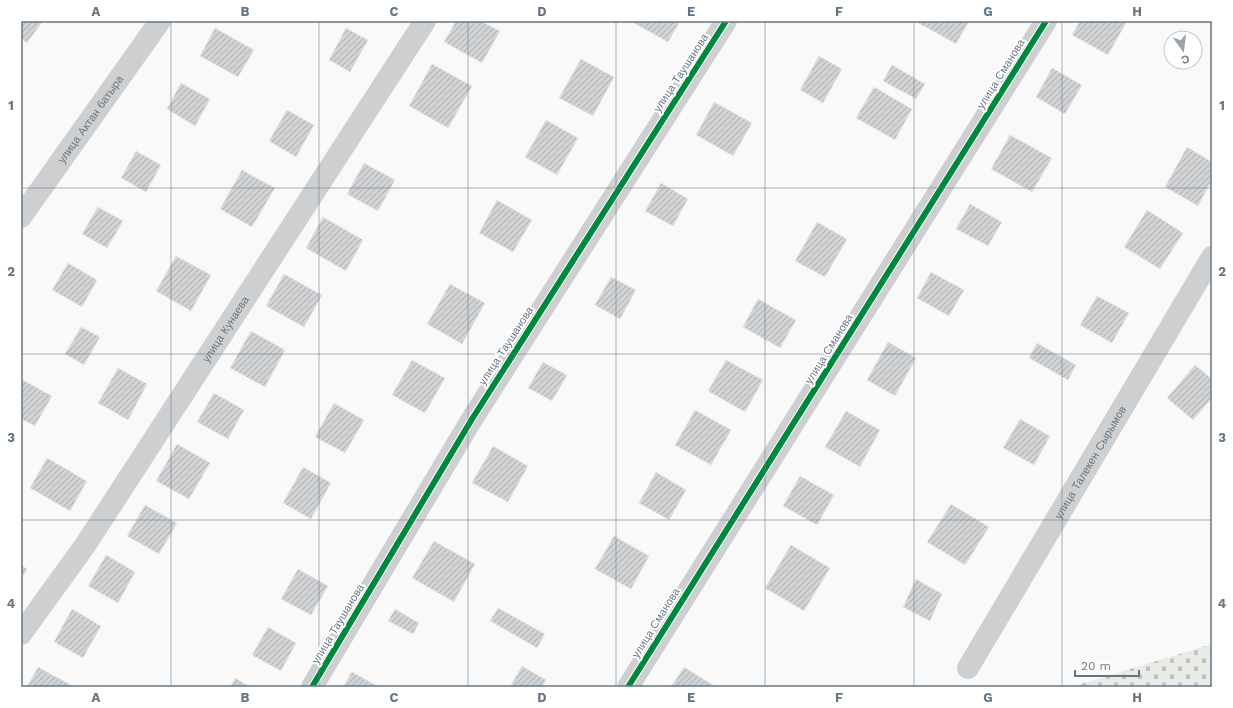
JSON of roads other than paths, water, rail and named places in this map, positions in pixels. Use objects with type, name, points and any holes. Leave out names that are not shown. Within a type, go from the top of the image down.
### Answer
[{"type":"street","name":"улица Актан батыра","points":[[21,217],[160,21]]},
{"type":"street","name":"улица Кунаева","points":[[21,634],[86,544],[425,21]]},
{"type":"street","name":"улица Таушанова","points":[[312,687],[472,419],[726,21]]},
{"type":"street","name":"улица Сманова","points":[[628,687],[1046,21]]},
{"type":"street","name":"улица Талекен Сырымов","points":[[968,668],[1212,257]]}]
